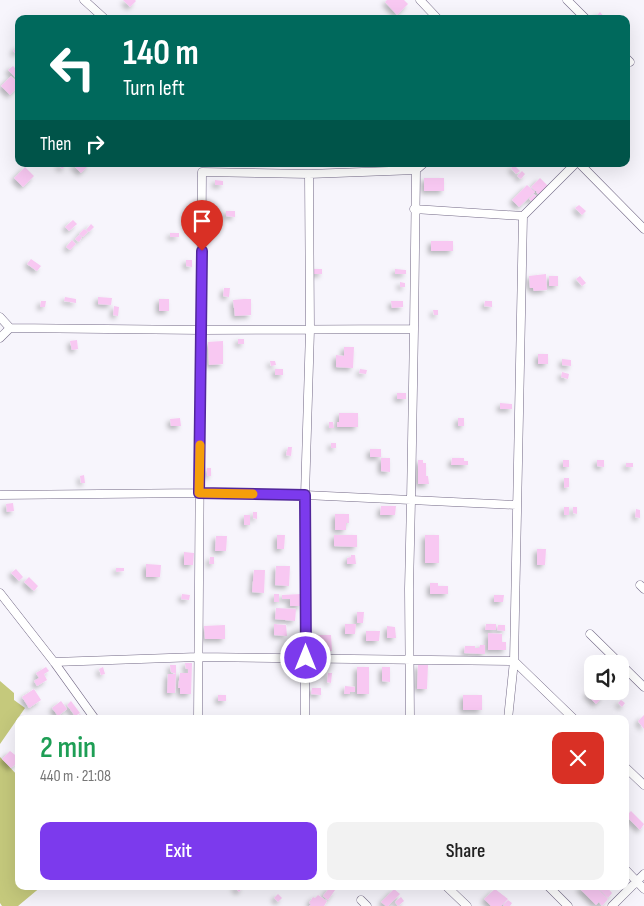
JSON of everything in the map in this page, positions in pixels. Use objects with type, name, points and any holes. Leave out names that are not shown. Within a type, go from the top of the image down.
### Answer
[{"type":"street","points":[[84,0],[100,15]]},
{"type":"street","points":[[420,0],[434,15]]},
{"type":"street","points":[[567,0],[582,15]]},
{"type":"street","points":[[198,715],[202,172],[309,174],[416,170],[420,167]]},
{"type":"street","points":[[508,715],[514,661],[523,216],[572,167]]},
{"type":"street","points":[[583,167],[644,229]]},
{"type":"street","points":[[410,715],[414,209],[416,170]]},
{"type":"street","points":[[305,715],[305,495],[310,330],[309,174]]},
{"type":"street","points":[[414,209],[523,216]]},
{"type":"street","points":[[0,317],[10,328]]},
{"type":"street","points":[[0,338],[10,328],[310,330],[414,328]]},
{"type":"street","points":[[0,495],[199,493],[305,495],[516,504]]},
{"type":"street","points":[[0,593],[54,662],[92,715]]},
{"type":"street","points":[[590,634],[644,687]]},
{"type":"street","points":[[54,662],[198,658],[514,661],[570,715]]},
{"type":"street","points":[[629,771],[644,785]]},
{"type":"street","points":[[629,873],[644,889]]},
{"type":"street","points":[[629,890],[644,874]]},
{"type":"street","points":[[450,890],[467,906]]},
{"type":"street","points":[[552,890],[568,906]]},
{"type":"street","points":[[612,906],[629,890]]},
{"type":"green space","points":[[0,681],[14,693],[14,700],[25,708],[20,715],[15,715],[15,722],[0,744]]},
{"type":"green space","points":[[0,757],[15,773],[15,890],[37,890],[18,906],[2,906],[0,903]]},
{"type":"building","points":[[123,0],[135,0],[136,1],[130,7]]},
{"type":"building","points":[[387,0],[404,0],[408,4],[397,15],[385,2]]},
{"type":"building","points":[[13,66],[15,68],[15,77],[8,70]]},
{"type":"building","points":[[11,76],[15,80],[15,90],[10,95],[1,86]]},
{"type":"building","points":[[25,167],[34,176],[23,187],[14,178]]},
{"type":"building","points":[[75,167],[87,167],[81,173]]},
{"type":"building","points":[[516,167],[520,171],[516,174],[511,168]]},
{"type":"building","points":[[522,171],[525,174],[521,179],[517,176]]},
{"type":"building","points":[[424,178],[444,178],[444,191],[424,191]]},
{"type":"building","points":[[540,178],[548,186],[539,195],[531,187]]},
{"type":"building","points":[[215,180],[223,181],[223,185],[215,185]]},
{"type":"building","points":[[527,185],[535,192],[519,207],[512,200]]},
{"type":"building","points":[[534,194],[537,197],[533,202],[529,199]]},
{"type":"building","points":[[579,205],[586,211],[582,215],[575,208]]},
{"type":"building","points":[[226,211],[235,211],[235,217],[226,216]]},
{"type":"building","points":[[73,220],[77,224],[69,231],[65,227]]},
{"type":"building","points":[[91,224],[94,227],[89,232],[86,230]]},
{"type":"building","points":[[84,229],[88,232],[83,237],[79,234]]},
{"type":"building","points":[[170,233],[179,233],[179,237],[170,237]]},
{"type":"building","points":[[79,235],[82,237],[79,242],[75,239]]},
{"type":"building","points":[[72,240],[76,244],[70,250],[66,247]]},
{"type":"building","points":[[431,241],[453,241],[453,251],[431,251]]},
{"type":"building","points":[[31,259],[41,266],[37,271],[27,264]]},
{"type":"building","points":[[186,260],[192,260],[192,267],[186,266]]},
{"type":"building","points":[[313,269],[322,269],[322,274],[313,274]]},
{"type":"building","points":[[395,269],[406,270],[406,274],[395,274]]},
{"type":"building","points":[[546,274],[547,290],[534,291],[533,288],[530,288],[529,276]]},
{"type":"building","points":[[549,276],[558,276],[558,286],[549,286]]},
{"type":"building","points":[[580,276],[586,283],[582,286],[576,279]]},
{"type":"building","points":[[400,282],[405,283],[405,287],[400,287]]},
{"type":"building","points":[[224,288],[230,288],[229,297],[223,296]]},
{"type":"building","points":[[65,297],[76,299],[76,303],[64,301]]},
{"type":"building","points":[[98,297],[112,298],[111,305],[98,304]]},
{"type":"building","points":[[159,299],[169,299],[169,311],[159,311]]},
{"type":"building","points":[[251,299],[251,315],[235,316],[233,300]]},
{"type":"building","points":[[41,301],[46,301],[45,307],[40,307]]},
{"type":"building","points":[[391,301],[403,301],[403,307],[392,308]]},
{"type":"building","points":[[485,301],[492,301],[492,307],[484,306]]},
{"type":"building","points":[[114,306],[119,307],[118,316],[113,315]]},
{"type":"building","points":[[433,310],[438,310],[438,315],[434,315]]},
{"type":"building","points":[[238,339],[244,339],[244,344],[238,344]]},
{"type":"building","points":[[77,340],[78,349],[72,350],[70,341]]},
{"type":"building","points":[[223,341],[223,364],[209,365],[208,342]]},
{"type":"building","points":[[344,347],[354,347],[353,368],[336,367],[336,355],[344,356]]},
{"type":"building","points":[[538,354],[548,354],[548,364],[538,364]]},
{"type":"building","points":[[562,359],[571,360],[571,366],[562,365]]},
{"type":"building","points":[[270,361],[275,361],[276,365],[271,366]]},
{"type":"building","points":[[275,369],[283,369],[283,375],[275,375]]},
{"type":"building","points":[[360,369],[367,370],[366,374],[359,373]]},
{"type":"building","points":[[562,372],[569,374],[568,379],[561,377]]},
{"type":"building","points":[[397,393],[406,393],[406,399],[397,399]]},
{"type":"building","points":[[500,403],[512,404],[512,409],[500,409]]},
{"type":"building","points":[[339,413],[358,413],[358,427],[337,427]]},
{"type":"building","points":[[180,418],[181,426],[171,426],[170,419]]},
{"type":"building","points":[[458,418],[464,418],[464,426],[458,426]]},
{"type":"building","points":[[329,422],[333,422],[334,428],[329,428]]},
{"type":"building","points":[[331,443],[336,443],[336,448],[331,448]]},
{"type":"building","points":[[288,447],[292,447],[291,456],[286,455]]},
{"type":"building","points":[[370,449],[381,449],[381,457],[370,457]]},
{"type":"building","points":[[381,458],[390,458],[390,472],[381,471]]},
{"type":"building","points":[[452,458],[464,458],[464,461],[468,461],[468,465],[451,465]]},
{"type":"building","points":[[418,460],[423,460],[423,463],[426,463],[426,476],[428,476],[429,484],[418,484]]},
{"type":"building","points":[[563,460],[569,460],[569,467],[563,467]]},
{"type":"building","points":[[597,460],[604,460],[604,467],[597,466]]},
{"type":"building","points":[[626,463],[633,463],[633,467],[626,467]]},
{"type":"building","points":[[207,468],[211,468],[211,476],[207,476]]},
{"type":"building","points":[[84,475],[85,483],[81,483],[80,476]]},
{"type":"building","points":[[564,478],[569,478],[569,487],[564,488]]},
{"type":"building","points":[[13,503],[14,511],[7,512],[6,504]]},
{"type":"building","points":[[381,506],[396,506],[395,515],[380,515]]},
{"type":"building","points":[[564,507],[569,507],[569,515],[564,515]]},
{"type":"building","points":[[573,507],[577,507],[577,514],[573,513]]},
{"type":"building","points":[[636,509],[640,510],[640,518],[635,517]]},
{"type":"building","points":[[253,512],[257,512],[257,519],[253,518]]},
{"type":"building","points":[[335,514],[349,514],[349,523],[346,523],[346,530],[335,530]]},
{"type":"building","points":[[244,515],[250,515],[250,525],[244,525]]},
{"type":"building","points":[[277,535],[285,535],[284,549],[277,549]]},
{"type":"building","points":[[334,535],[357,535],[357,547],[334,546]]},
{"type":"building","points":[[425,535],[439,535],[439,563],[425,563]]},
{"type":"building","points":[[216,536],[227,536],[226,551],[215,551]]},
{"type":"building","points":[[537,549],[546,549],[545,565],[537,565]]},
{"type":"building","points":[[184,552],[194,553],[193,565],[184,565]]},
{"type":"building","points":[[351,555],[355,555],[356,564],[347,564],[347,558],[351,557]]},
{"type":"building","points":[[210,557],[214,557],[214,564],[209,564]]},
{"type":"building","points":[[146,564],[161,565],[160,577],[146,577]]},
{"type":"building","points":[[276,566],[290,566],[289,586],[275,585]]},
{"type":"building","points":[[116,568],[124,568],[124,571],[116,572]]},
{"type":"building","points":[[16,569],[23,577],[19,581],[11,573]]},
{"type":"building","points":[[254,570],[265,570],[264,593],[252,592]]},
{"type":"building","points":[[29,577],[38,586],[34,591],[24,582]]},
{"type":"building","points":[[430,583],[438,583],[438,586],[448,586],[448,594],[430,594]]},
{"type":"building","points":[[182,594],[190,595],[189,600],[181,599]]},
{"type":"building","points":[[274,594],[279,594],[279,602],[274,602]]},
{"type":"building","points":[[301,594],[301,606],[290,606],[290,599],[282,599],[282,595]]},
{"type":"building","points":[[494,595],[504,595],[503,602],[494,602]]},
{"type":"building","points":[[276,608],[296,609],[295,621],[275,619]]},
{"type":"building","points":[[357,612],[364,612],[363,623],[357,623]]},
{"type":"building","points":[[274,624],[286,625],[287,636],[274,635]]},
{"type":"building","points":[[345,624],[356,624],[355,634],[345,634]]},
{"type":"building","points":[[486,624],[496,624],[496,630],[485,630]]},
{"type":"building","points":[[225,625],[225,639],[205,639],[204,626]]},
{"type":"building","points":[[498,625],[505,625],[505,631],[497,630]]},
{"type":"building","points":[[387,626],[395,627],[396,638],[387,638]]},
{"type":"building","points":[[366,631],[380,631],[379,641],[366,641]]},
{"type":"building","points":[[488,633],[502,634],[502,642],[506,642],[506,650],[488,650]]},
{"type":"building","points":[[318,635],[331,635],[332,651],[318,651]]},
{"type":"building","points":[[480,645],[485,645],[485,654],[464,653],[465,646],[479,648]]},
{"type":"building","points":[[185,663],[192,663],[191,694],[180,694],[180,688],[178,688],[180,673],[188,673]]},
{"type":"building","points":[[311,664],[326,664],[325,672],[311,672]]},
{"type":"building","points":[[170,665],[176,665],[176,674],[171,672]]},
{"type":"building","points":[[418,665],[428,665],[427,689],[417,689]]},
{"type":"building","points":[[46,667],[49,671],[44,674],[47,680],[37,686],[34,681],[39,678],[36,673]]},
{"type":"building","points":[[103,667],[105,674],[101,675],[99,669]]},
{"type":"building","points":[[357,667],[369,667],[369,694],[357,694]]},
{"type":"building","points":[[382,667],[390,667],[390,682],[382,681]]},
{"type":"building","points":[[328,673],[332,673],[331,683],[327,682]]},
{"type":"building","points":[[168,674],[176,674],[175,693],[167,693]]},
{"type":"building","points":[[345,686],[355,687],[355,692],[344,694]]},
{"type":"building","points":[[312,688],[321,688],[321,695],[311,694]]},
{"type":"building","points":[[34,689],[41,700],[29,708],[22,697]]},
{"type":"building","points":[[218,695],[226,695],[226,701],[218,701]]},
{"type":"building","points":[[463,695],[482,695],[482,710],[463,710]]},
{"type":"building","points":[[592,700],[600,700],[596,704]]},
{"type":"building","points":[[621,700],[625,703],[622,707],[618,703]]},
{"type":"building","points":[[61,701],[67,709],[57,715],[52,708]]},
{"type":"building","points":[[71,701],[80,713],[74,715],[67,705]]},
{"type":"building","points":[[644,715],[644,729],[638,721]]},
{"type":"building","points":[[10,751],[15,755],[15,764],[11,768],[2,759]]},
{"type":"building","points":[[631,811],[644,824],[640,830],[629,819]]},
{"type":"building","points":[[328,890],[335,890],[328,900],[323,896]]},
{"type":"building","points":[[393,890],[400,894],[388,906],[381,902]]},
{"type":"building","points":[[496,890],[508,899],[501,906],[491,906],[484,899]]},
{"type":"building","points":[[581,890],[599,890],[608,899],[602,906],[599,902],[596,905]]},
{"type":"building","points":[[600,890],[609,890],[612,893],[608,898]]},
{"type":"building","points":[[278,894],[282,898],[278,902],[274,898]]},
{"type":"building","points":[[318,895],[327,901],[324,906],[309,906],[313,897],[315,898]]},
{"type":"building","points":[[401,897],[404,901],[398,906],[395,902]]},
{"type":"building","points":[[508,900],[512,903],[510,906],[504,906],[503,905]]},
{"type":"slow traffic","points":[[200,445],[199,493],[253,494]]},
{"type":"route","points":[[202,251],[199,493],[305,495],[306,658]]}]
